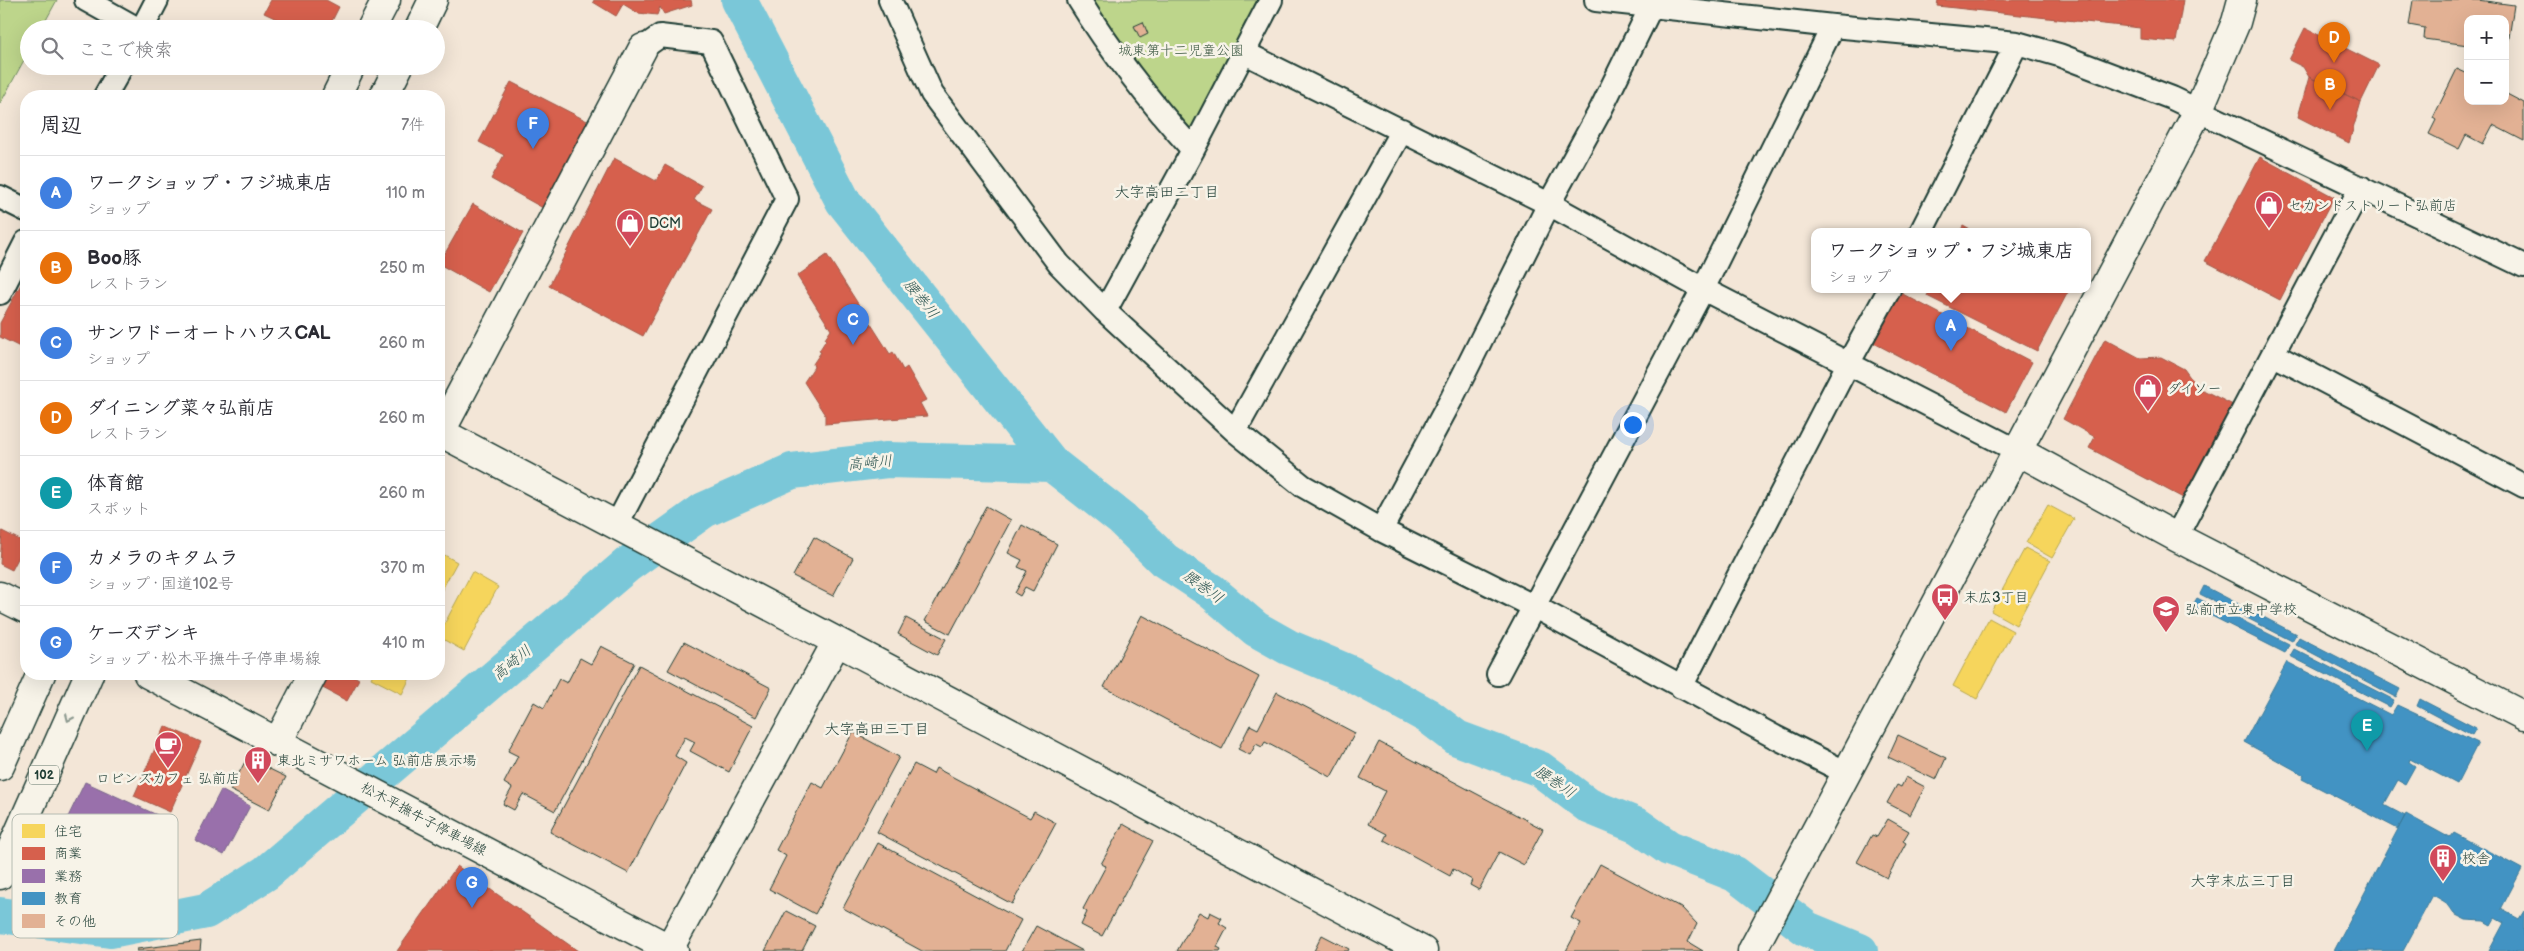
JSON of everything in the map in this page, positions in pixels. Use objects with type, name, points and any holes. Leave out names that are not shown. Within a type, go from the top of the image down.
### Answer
[{"type":"main road","points":[[376,20],[386,0]]},
{"type":"main road","points":[[423,20],[433,0]]},
{"type":"main road","points":[[1754,946],[2199,110],[2236,22],[2242,0]]},
{"type":"main road","points":[[445,424],[643,48]]},
{"type":"main road","points":[[339,90],[346,75]]},
{"type":"main road","points":[[387,90],[394,75]]},
{"type":"main road","points":[[445,437],[1423,951]]},
{"type":"main road","points":[[2018,451],[2176,537],[2524,716]]},
{"type":"main road","points":[[0,596],[20,606]]},
{"type":"main road","points":[[670,950],[836,643]]},
{"type":"main road","points":[[0,766],[38,680]]},
{"type":"main road","name":"102","points":[[27,814],[86,680]]},
{"type":"main road","name":"松木平撫牛子停車場線","points":[[159,680],[670,950]]},
{"type":"main road","points":[[278,742],[310,680]]},
{"type":"main road","name":"102","points":[[0,876],[12,849]]},
{"type":"street","points":[[86,0],[123,20]]},
{"type":"street","points":[[146,20],[158,0]]},
{"type":"street","points":[[890,0],[932,94],[1059,264],[1105,311],[1235,431],[1303,486],[1381,530],[1535,607],[1681,687],[1847,773]]},
{"type":"street","points":[[1080,0],[1105,43],[1148,99],[1193,150]]},
{"type":"street","points":[[1105,311],[1245,53],[1270,0]]},
{"type":"street","points":[[1596,0],[1652,4],[1833,26],[2017,43],[2059,55],[2199,110],[2524,266]]},
{"type":"street","points":[[1381,530],[1452,398],[1548,204],[1600,111],[1652,4]]},
{"type":"street","points":[[1498,674],[1703,289],[1833,26]]},
{"type":"street","points":[[624,530],[787,199],[711,42],[660,36],[643,48]]},
{"type":"street","points":[[1923,228],[2017,43]]},
{"type":"street","points":[[1245,53],[1548,204],[1703,289],[2018,451]]},
{"type":"street","points":[[108,90],[117,75]]},
{"type":"street","points":[[1235,431],[1402,130]]},
{"type":"street","points":[[2176,537],[2361,188]]},
{"type":"street","points":[[0,197],[20,207]]},
{"type":"street","points":[[0,293],[20,254]]},
{"type":"street","points":[[1681,687],[1848,364],[1887,293]]},
{"type":"street","points":[[2274,355],[2524,486]]},
{"type":"green space","points":[[0,0],[57,0],[46,20],[20,20],[20,67],[0,104]]},
{"type":"green space","name":"城東第十二児童公園","points":[[1091,0],[1263,0],[1194,132],[1185,134]]},
{"type":"building: 住宅","points":[[2048,505],[2074,519],[2052,558],[2026,543]]},
{"type":"building: 住宅","points":[[2025,548],[2050,561],[2016,625],[1991,611]]},
{"type":"building: 住宅","points":[[445,555],[457,562],[445,584]]},
{"type":"building: 住宅","points":[[472,572],[498,587],[464,651],[445,640],[445,623]]},
{"type":"building: 住宅","points":[[1989,618],[2013,631],[1977,699],[1953,686]]},
{"type":"building: 住宅","points":[[375,680],[409,680],[402,694]]},
{"type":"building: 商業","points":[[271,0],[326,0],[339,7],[332,20],[279,20],[264,13]]},
{"type":"building: 商業","points":[[594,0],[691,0],[692,5],[664,14],[660,7],[657,15],[638,13],[623,4],[616,16],[593,2]]},
{"type":"building: 商業","points":[[1938,0],[2183,0],[2176,42],[2140,39],[2140,28],[1937,6]]},
{"type":"building: 商業","points":[[2305,28],[2379,65],[2361,102],[2309,77],[2303,67],[2289,60]]},
{"type":"building: 商業","points":[[2309,77],[2361,102],[2349,143],[2298,117]]},
{"type":"building: 商業","points":[[511,82],[589,122],[543,208],[491,179],[504,155],[479,142]]},
{"type":"building: 商業","name":"セカンドストリート弘前店","points":[[2260,157],[2334,197],[2280,300],[2205,261]]},
{"type":"building: 商業","name":"DCM","points":[[614,158],[656,181],[665,165],[702,186],[694,200],[712,209],[643,336],[549,286]]},
{"type":"building: 商業","points":[[473,204],[523,233],[489,292],[445,267],[445,253]]},
{"type":"building: 商業","points":[[827,255],[890,354],[893,352],[903,370],[907,367],[926,400],[920,403],[927,416],[825,424],[825,415],[804,382],[814,367],[813,364],[831,330],[797,276]]},
{"type":"building: 商業","points":[[20,286],[20,347],[0,337],[0,323]]},
{"type":"building: 商業","points":[[1896,293],[1901,293],[2032,362],[2006,412],[1870,341]]},
{"type":"building: 商業","points":[[1928,293],[2067,293],[2037,351],[1927,296]]},
{"type":"building: 商業","name":"ダイソー","points":[[2105,339],[2140,358],[2161,357],[2184,369],[2197,387],[2233,405],[2183,498],[2089,448],[2095,437],[2063,419]]},
{"type":"building: 商業","points":[[2,531],[20,540],[20,555],[12,570],[0,564]]},
{"type":"building: 商業","points":[[322,680],[358,680],[347,701],[319,686]]},
{"type":"building: 商業","name":"ロビンズカフェ 弘前店","points":[[165,726],[201,742],[170,812],[134,796]]},
{"type":"building: 商業","points":[[457,866],[578,951],[397,951]]},
{"type":"building: 業務","points":[[85,782],[155,814],[69,814]]},
{"type":"building: 業務","points":[[221,790],[250,806],[224,855],[195,840]]},
{"type":"building: 教育","points":[[2204,586],[2296,634],[2292,641],[2200,594]]},
{"type":"building: 教育","points":[[2197,598],[2289,644],[2285,653],[2192,606]]},
{"type":"building: 教育","points":[[2299,637],[2400,689],[2396,697],[2295,644]]},
{"type":"building: 教育","points":[[2294,649],[2394,700],[2390,707],[2290,656]]},
{"type":"building: 教育","points":[[2287,662],[2391,715],[2397,705],[2478,743],[2457,784],[2410,759],[2409,762],[2415,766],[2405,784],[2398,780],[2384,805],[2405,816],[2398,829],[2302,779],[2304,775],[2244,742]]},
{"type":"building: 教育","points":[[2420,699],[2476,728],[2472,735],[2417,706]]},
{"type":"building: 教育","name":"校舎","points":[[2406,814],[2450,838],[2454,833],[2522,869],[2501,909],[2519,919],[2524,911],[2524,951],[2489,951],[2504,923],[2495,918],[2491,925],[2484,921],[2466,920],[2454,914],[2445,902],[2433,895],[2403,951],[2334,951]]},
{"type":"building: その他","points":[[2413,0],[2478,0],[2514,5],[2509,38],[2509,15],[2464,15],[2464,44],[2424,39],[2425,28],[2409,25]]},
{"type":"building: その他","points":[[1143,22],[1148,34],[1140,38],[1134,26]]},
{"type":"building: その他","points":[[2457,69],[2464,72],[2464,105],[2509,105],[2509,95],[2524,103],[2524,141],[2493,125],[2483,144],[2466,135],[2459,149],[2429,134],[2436,120],[2433,118]]},
{"type":"building: その他","points":[[986,506],[1011,520],[950,634],[925,621]]},
{"type":"building: その他","points":[[1022,525],[1057,544],[1033,591],[1025,587],[1020,596],[1015,593],[1027,571],[1018,567],[1022,560],[1008,553]]},
{"type":"building: その他","points":[[814,537],[853,558],[833,596],[793,576]]},
{"type":"building: その他","points":[[1142,615],[1259,677],[1222,749],[1104,687]]},
{"type":"building: その他","points":[[906,618],[946,639],[937,655],[898,634]]},
{"type":"building: その他","points":[[684,642],[771,688],[756,717],[668,670]]},
{"type":"building: その他","points":[[601,646],[634,663],[555,811],[523,794],[514,810],[503,804],[512,788],[504,783],[518,756],[508,751],[534,702],[544,708],[559,679],[567,683],[580,658],[591,664]]},
{"type":"building: その他","points":[[639,665],[753,726],[729,772],[690,751],[695,742],[685,737],[675,756],[686,763],[628,873],[550,832]]},
{"type":"building: その他","points":[[1277,692],[1355,733],[1331,777],[1265,742],[1262,747],[1256,744],[1250,755],[1238,749],[1250,725],[1258,729]]},
{"type":"building: その他","points":[[853,732],[899,757],[815,914],[769,889],[786,856],[776,850],[812,782],[823,788]]},
{"type":"building: その他","points":[[1898,735],[1946,758],[1936,780],[1888,757]]},
{"type":"building: その他","points":[[1379,742],[1543,829],[1524,865],[1499,852],[1479,890],[1470,885],[1472,880],[1453,869],[1450,876],[1384,840],[1387,834],[1368,824],[1385,791],[1360,778]]},
{"type":"building: その他","name":"東北ミサワホーム 弘前店展示場","points":[[247,758],[286,777],[269,810],[230,790]]},
{"type":"building: その他","points":[[914,764],[933,774],[936,768],[1030,818],[1034,811],[1056,823],[1012,904],[877,832]]},
{"type":"building: その他","points":[[1906,777],[1925,787],[1910,815],[1887,803],[1897,785],[1901,787]]},
{"type":"building: その他","points":[[1888,819],[1909,831],[1903,841],[1906,843],[1887,878],[1857,862],[1872,835],[1877,837]]},
{"type":"building: その他","points":[[1123,824],[1153,841],[1102,936],[1081,925],[1087,912],[1083,909],[1106,866],[1101,864]]},
{"type":"building: その他","points":[[878,843],[1021,920],[1005,951],[922,951],[843,908]]},
{"type":"building: その他","points":[[1600,864],[1682,908],[1697,924],[1688,942],[1703,951],[1566,951],[1581,923],[1571,918]]},
{"type":"building: その他","points":[[786,911],[815,926],[802,951],[765,951]]},
{"type":"building: その他","points":[[1199,912],[1208,917],[1210,912],[1222,918],[1219,923],[1227,928],[1217,947],[1221,949],[1220,951],[1177,951]]},
{"type":"building: その他","points":[[1036,926],[1083,951],[1022,951]]},
{"type":"building: その他","points":[[1322,935],[1349,949],[1348,951],[1314,951]]},
{"type":"building: その他","points":[[201,941],[200,951],[137,951],[137,949]]},
{"type":"waterway","name":"腰巻川","points":[[739,0],[843,201],[1052,464],[1122,519],[1164,560],[1211,591],[1256,629],[1288,647],[1350,673],[1428,716],[1457,738],[1540,769],[1589,806],[1638,826],[1669,848],[1735,874],[1807,929],[1860,951]]},
{"type":"waterway","name":"高崎川","points":[[178,917],[206,911],[266,873],[627,565],[704,510],[792,471],[887,460],[1052,464]]},
{"type":"waterway","name":"高崎川","points":[[0,915],[12,917]]},
{"type":"place","name":"ダイニング菜々弘前店","points":[[2334,63]]},
{"type":"place","name":"Boo豚","points":[[2330,110]]},
{"type":"place","name":"カメラのキタムラ","points":[[533,149]]},
{"type":"place","name":"セカンドストリート弘前店","points":[[2269,229]]},
{"type":"place","name":"DCM","points":[[630,247]]},
{"type":"place","name":"サンワドーオートハウスCAL","points":[[853,345]]},
{"type":"place","name":"ワークショップ・フジ城東店","points":[[1951,351]]},
{"type":"place","name":"ダイソー","points":[[2148,412]]},
{"type":"place","name":"末広3丁目","points":[[1945,621]]},
{"type":"place","name":"弘前市立東中学校","points":[[2166,633]]},
{"type":"place","name":"体育館","points":[[2367,751]]},
{"type":"place","name":"ロビンズカフェ 弘前店","points":[[168,769]]},
{"type":"place","name":"東北ミサワホーム 弘前店展示場","points":[[258,784]]},
{"type":"place","name":"校舎","points":[[2443,882]]},
{"type":"place","name":"ケーズデンキ","points":[[472,908]]},
{"type":"district","name":"大字高田二丁目","points":[[1167,192]]},
{"type":"district","name":"大字高田三丁目","points":[[877,729]]},
{"type":"district","name":"大字末広三丁目","points":[[2243,881]]}]
